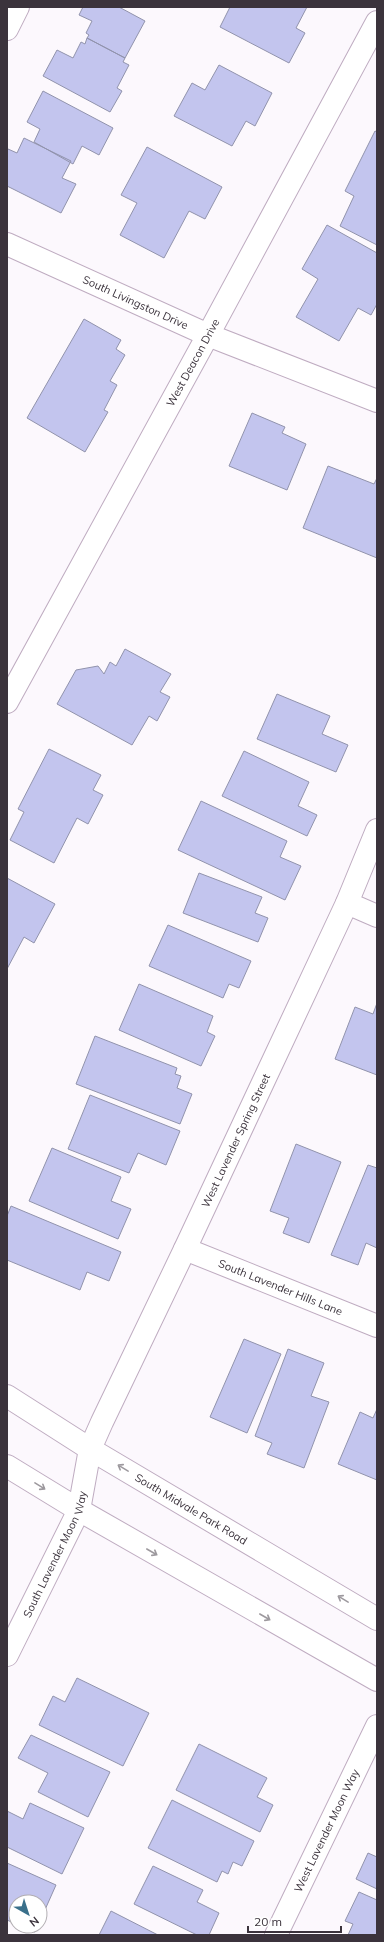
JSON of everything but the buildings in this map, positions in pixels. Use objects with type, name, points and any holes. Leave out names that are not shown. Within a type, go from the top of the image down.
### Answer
[{"type":"street","points":[[7,29],[18,7]]},
{"type":"street","name":"West Deacon Drive","points":[[7,702],[377,22]]},
{"type":"street","name":"South Livingston Drive","points":[[7,244],[208,335],[377,401]]},
{"type":"street","name":"West Lavender Spring Street","points":[[90,1449],[347,903],[377,830]]},
{"type":"street","points":[[347,903],[377,916]]},
{"type":"street","name":"South Lavender Hills Lane","points":[[185,1249],[377,1326]]},
{"type":"street","name":"South Midvale Park Road","points":[[7,1396],[90,1449],[377,1619]]},
{"type":"street","name":"South Lavender Moon Way","points":[[7,1655],[79,1510],[90,1449]]},
{"type":"street","points":[[7,1466],[79,1510],[377,1680]]},
{"type":"street","name":"West Lavender Moon Way","points":[[276,1935],[377,1726]]}]
